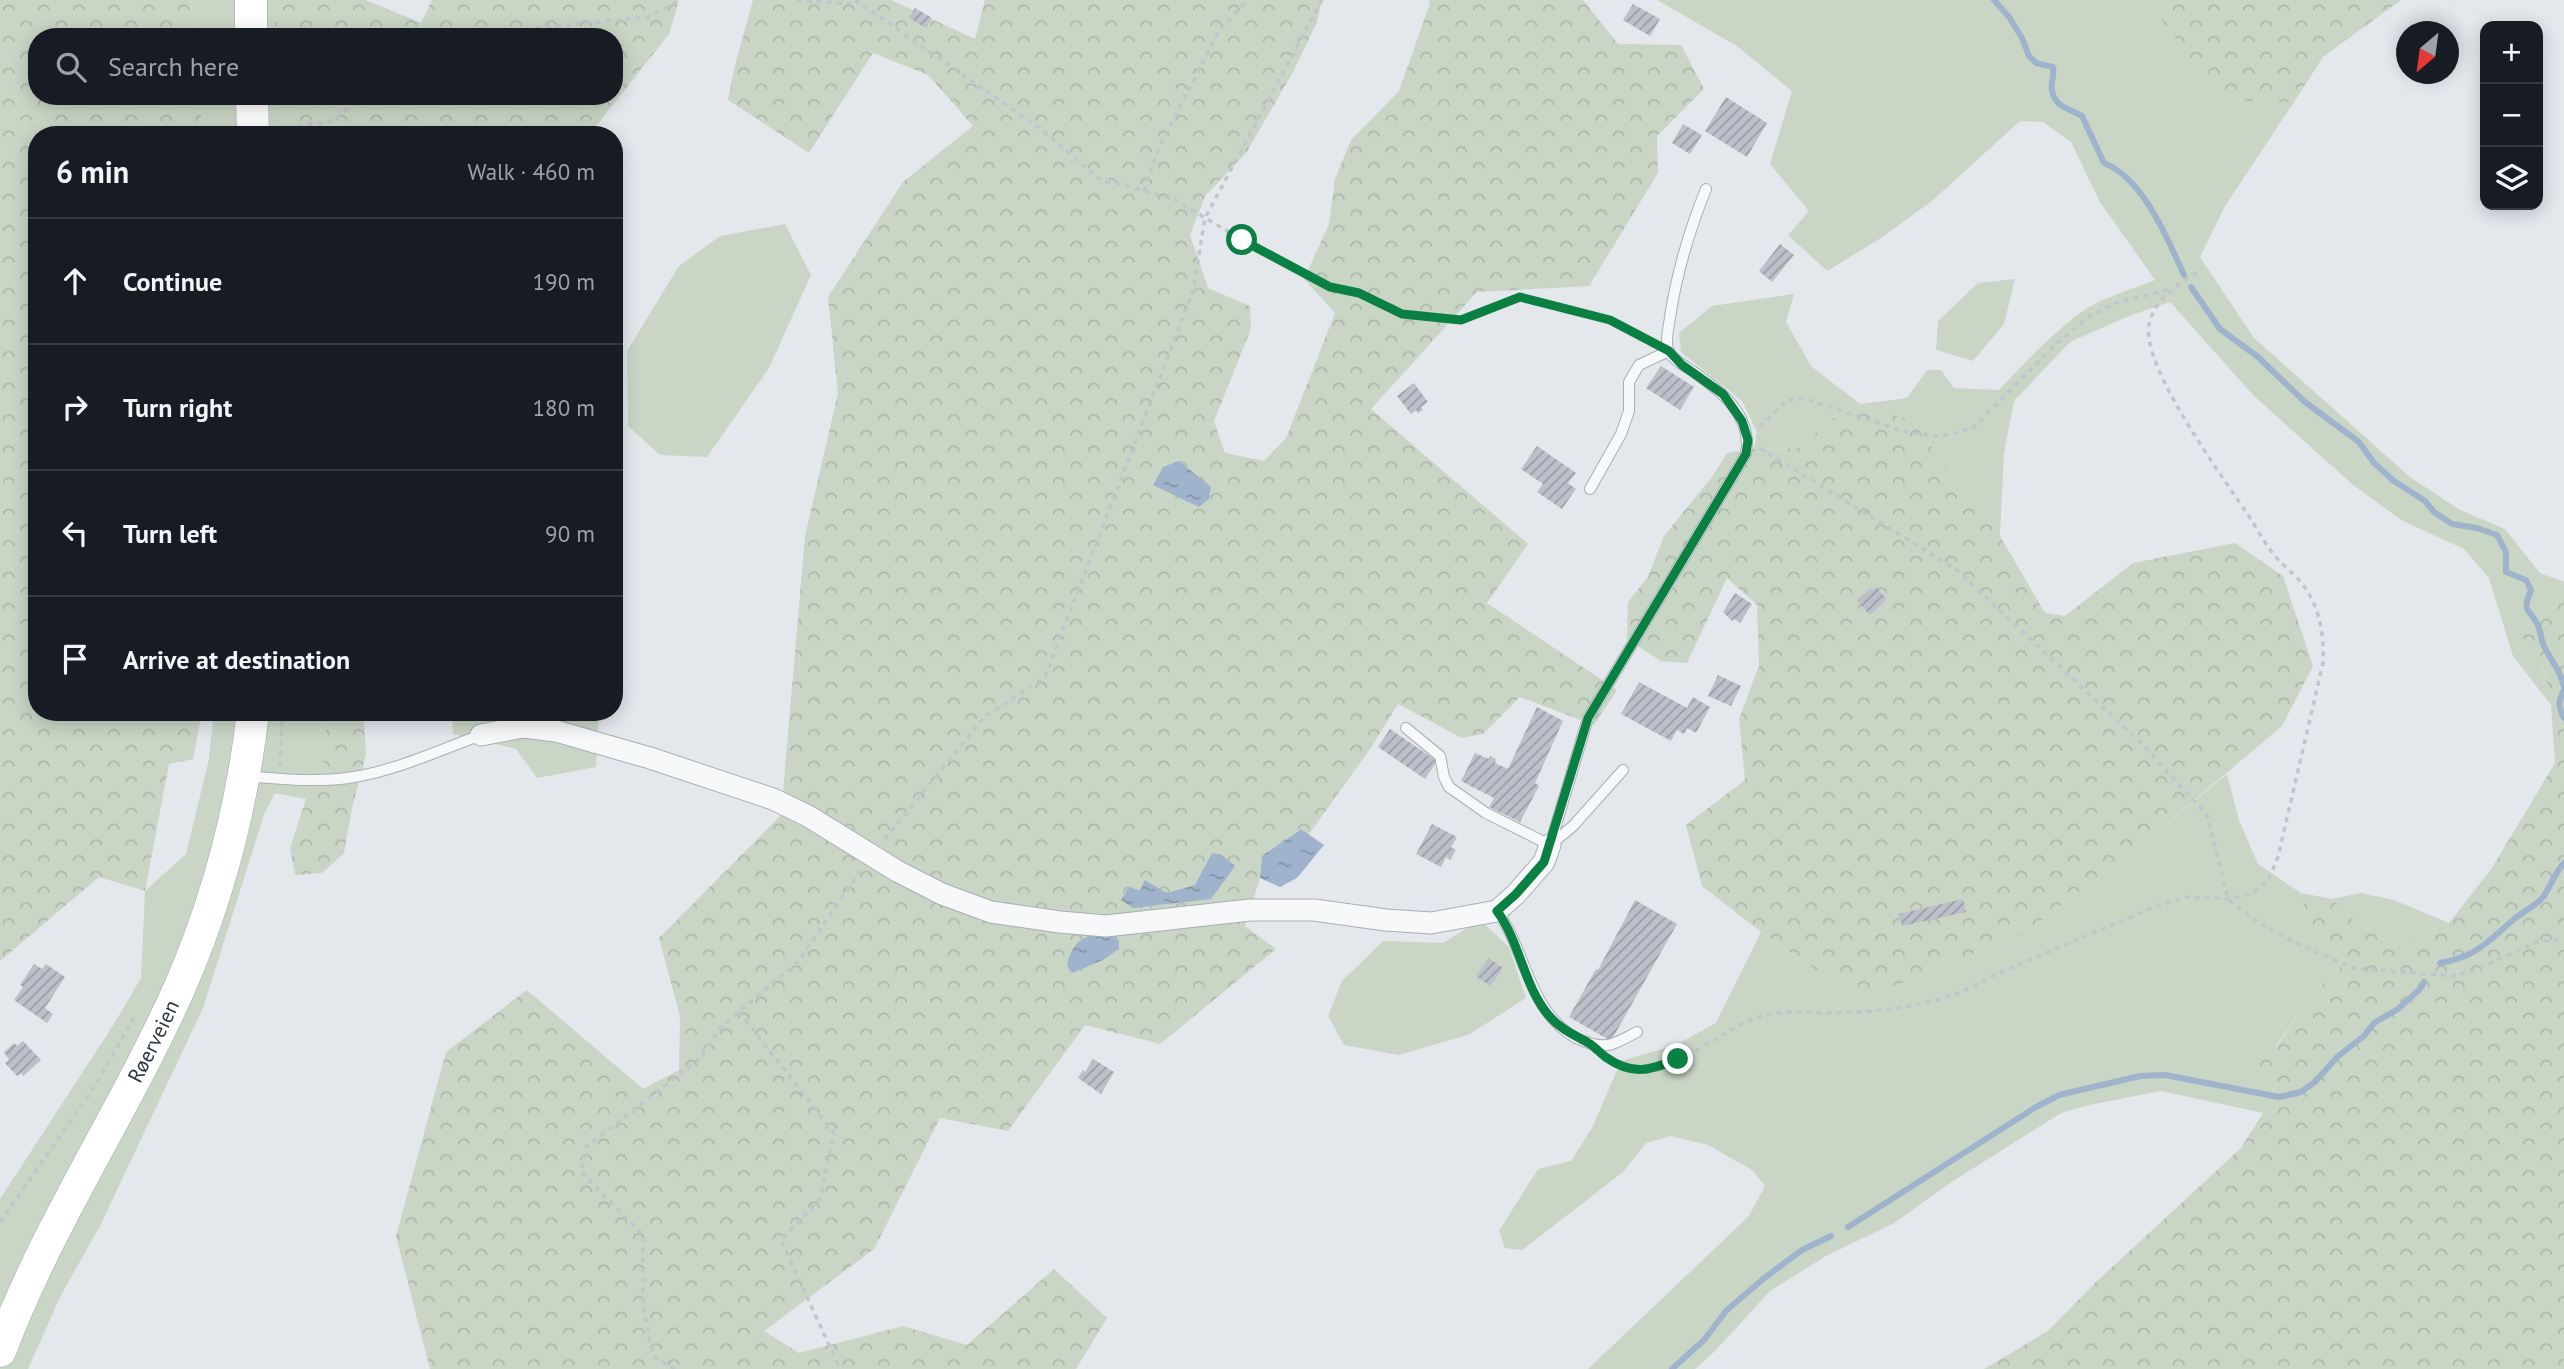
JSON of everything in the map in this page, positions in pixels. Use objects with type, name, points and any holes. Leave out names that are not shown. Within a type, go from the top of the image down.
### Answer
[{"type":"main road","points":[[251,0],[251,28]]},
{"type":"main road","points":[[252,105],[253,126]]},
{"type":"main road","name":"Røerveien","points":[[0,1351],[41,1256],[180,988],[228,851],[244,776],[252,721]]},
{"type":"street","points":[[481,735],[523,727],[556,731],[650,758],[773,799],[808,816],[897,871],[954,899],[991,912],[1059,922],[1106,926],[1250,910],[1314,909],[1386,920],[1431,923],[1497,911],[1544,862],[1550,845]]},
{"type":"lane","points":[[1550,845],[1588,718],[1746,454],[1748,440],[1742,421],[1723,394],[1682,365],[1669,351],[1668,334],[1674,293],[1689,232],[1706,189]]},
{"type":"lane","points":[[1590,489],[1621,434],[1629,411],[1629,382],[1639,365],[1669,351]]},
{"type":"lane","points":[[1406,728],[1440,756],[1449,787],[1486,813],[1550,845]]},
{"type":"lane","points":[[244,776],[280,779],[341,778],[366,774],[481,735]]},
{"type":"lane","points":[[1550,845],[1573,826],[1623,770]]},
{"type":"lane","points":[[1497,911],[1513,937],[1542,1007],[1560,1027],[1590,1044],[1612,1044],[1637,1032]]},
{"type":"path","points":[[536,28],[648,18],[682,0]]},
{"type":"path","points":[[797,0],[859,4]]},
{"type":"path","points":[[855,0],[1041,129],[1098,178],[1174,199],[1330,287],[1359,293],[1402,314],[1461,320],[1520,297],[1610,320],[1669,351]]},
{"type":"path","points":[[1144,191],[1157,152],[1219,31],[1247,0]]},
{"type":"path","points":[[675,1369],[653,1356],[643,1308],[643,1235],[581,1172],[586,1147],[699,1059],[723,1025],[797,963],[872,855],[984,717],[1045,677],[1193,291],[1205,218],[1322,0]]},
{"type":"path","points":[[303,126],[334,121],[351,105]]},
{"type":"path","points":[[1590,1044],[1609,1059],[1635,1070],[1651,1070],[1678,1059],[1757,1017],[1777,1012],[1889,1010],[1924,1003],[1969,990],[1994,975],[2175,900],[2185,897],[2228,899],[2250,894],[2268,881],[2278,857],[2323,663],[2324,642],[2320,622],[2307,590],[2274,555],[2215,466],[2170,394],[2150,349],[2149,326],[2161,301],[2171,289],[2202,269]]},
{"type":"path","points":[[2171,289],[2116,303],[2090,316],[2057,343],[1974,427],[1953,434],[1931,436],[1871,422],[1803,398],[1786,401],[1748,440],[1957,570],[2141,743],[2207,816],[2228,899],[2259,923],[2310,950],[2354,968],[2453,975],[2475,970],[2537,942],[2564,939]]},
{"type":"path","points":[[280,779],[282,721]]},
{"type":"path","points":[[739,1012],[834,1133],[820,1199],[781,1240],[840,1369]]},
{"type":"path","points":[[0,1222],[95,1086],[137,1013]]},
{"type":"green space","points":[[0,0],[191,0],[194,28],[28,28],[28,105],[201,105],[202,126],[28,126],[28,721],[200,721],[193,759],[169,764],[145,891],[99,877],[0,961]]},
{"type":"green space","points":[[191,0],[274,0],[275,28],[194,28]]},
{"type":"green space","points":[[274,0],[366,0],[421,23],[432,0],[679,0],[669,34],[623,92],[623,28],[275,28]]},
{"type":"green space","points":[[753,0],[891,0],[975,39],[985,0],[1322,0],[1317,22],[1293,72],[1246,153],[1205,196],[1190,235],[1208,288],[1250,306],[1251,329],[1214,421],[1225,453],[1264,461],[1286,438],[1335,313],[1304,279],[1329,224],[1335,179],[1351,140],[1399,91],[1429,0],[1583,0],[1618,44],[1681,45],[1704,89],[1657,136],[1658,173],[1589,286],[1477,292],[1371,409],[1528,544],[1487,603],[1617,690],[1594,725],[1520,697],[1483,734],[1462,738],[1398,704],[1370,749],[1309,834],[1300,829],[1262,857],[1260,878],[1245,926],[1276,949],[1160,1044],[1085,1025],[1008,1131],[940,1118],[874,1249],[764,1331],[799,1353],[903,1326],[967,1345],[1054,1269],[1107,1318],[1076,1369],[430,1369],[396,1236],[446,1052],[527,990],[643,1089],[679,1070],[680,1016],[659,938],[781,815],[805,536],[838,393],[828,297],[903,182],[973,126],[928,75],[873,53],[809,153],[728,100]]},
{"type":"green space","points":[[1657,0],[2146,0],[2223,100],[2294,102],[2225,206],[2200,257],[2254,338],[2410,477],[2460,510],[2505,529],[2540,573],[2564,582],[2564,590],[2543,600],[2543,664],[2551,705],[2513,656],[2489,578],[2464,549],[2401,520],[2352,484],[2253,395],[2170,302],[2129,316],[2070,342],[2014,401],[2004,453],[2000,536],[1911,420],[1860,404],[1907,398],[1927,370],[1941,370],[1954,388],[1999,390],[2036,351],[2077,315],[2105,299],[2155,280],[2100,202],[2071,142],[2043,122],[2020,121],[1932,201],[1878,240],[1827,271],[1788,235],[1809,211],[1770,164],[1792,91],[1737,46]]},
{"type":"green space","points":[[2146,0],[2401,0],[2323,57],[2294,102],[2223,101]]},
{"type":"green space","points":[[201,105],[276,105],[277,126],[202,126]]},
{"type":"green space","points":[[276,105],[613,105],[596,126],[277,126]]},
{"type":"green space","points":[[785,224],[811,275],[769,368],[707,457],[660,455],[628,426],[627,351],[679,266],[720,236]]},
{"type":"green space","points":[[2015,279],[2004,324],[1973,361],[1936,350],[1938,321],[1978,283]]},
{"type":"green space","points":[[1794,294],[1786,322],[1811,366],[1860,404],[1833,418],[1798,448],[1754,449],[1757,432],[1742,401],[1681,352],[1679,333],[1712,306]]},
{"type":"green space","points":[[1860,404],[1911,420],[2000,536],[2045,613],[2065,616],[2133,563],[2235,543],[2283,576],[2313,666],[2282,726],[2152,836],[2028,931],[1895,986],[1849,993],[1761,932],[1702,886],[1686,825],[1745,780],[1739,719],[1759,666],[1757,605],[1727,578],[1687,663],[1661,661],[1627,639],[1628,602],[1648,577],[1664,536],[1712,477],[1727,453],[1798,448],[1833,418]]},
{"type":"green space","points":[[2564,590],[2564,1369],[1984,1369],[2048,1331],[2096,1282],[2241,1148],[2263,1113],[2276,1084],[2249,1068],[2250,1057],[2277,1046],[2314,991],[2340,968],[2341,956],[2309,931],[2301,893],[2332,899],[2360,926],[2395,946],[2449,923],[2492,868],[2555,763],[2551,705],[2543,664],[2523,638],[2543,600]]},
{"type":"green space","points":[[213,721],[326,721],[324,760],[306,799],[275,793],[264,815],[203,1008],[100,1226],[60,1297],[28,1369],[0,1369],[0,1199],[141,978],[145,891],[186,854],[209,759]]},
{"type":"green space","points":[[326,721],[364,721],[366,754],[344,853],[322,873],[295,875],[290,848],[306,799],[324,760]]},
{"type":"green space","points":[[452,721],[599,721],[596,767],[537,778],[516,749],[453,734]]},
{"type":"green space","points":[[2227,774],[2239,820],[2258,864],[2301,893],[2309,931],[2341,956],[2340,968],[2314,991],[2276,1046],[2249,1068],[2276,1083],[2263,1113],[2161,1091],[2061,1113],[1950,1183],[1894,1223],[1826,1256],[1770,1291],[1695,1369],[1588,1369],[1749,1216],[1765,1186],[1752,1170],[1708,1145],[1671,1136],[1646,1143],[1623,1172],[1522,1250],[1505,1248],[1499,1231],[1538,1169],[1571,1161],[1592,1128],[1621,1061],[1676,1045],[1716,1023],[1761,932],[1849,993],[2028,931],[2152,836]]},
{"type":"green space","points":[[2361,893],[2394,900],[2449,923],[2395,946],[2360,926],[2332,899]]},
{"type":"green space","points":[[1480,920],[1509,947],[1526,998],[1470,1034],[1399,1055],[1344,1045],[1328,1016],[1342,981],[1383,941],[1443,943]]},
{"type":"water","points":[[1179,461],[1211,487],[1209,499],[1199,507],[1153,485],[1163,467]]},
{"type":"water","points":[[1301,829],[1324,845],[1297,878],[1280,887],[1260,878],[1262,856]]},
{"type":"water","points":[[1212,853],[1222,855],[1235,866],[1211,899],[1133,908],[1121,900],[1128,888],[1140,890],[1145,880],[1167,893],[1195,885]]},
{"type":"water","points":[[1104,931],[1119,940],[1119,949],[1103,960],[1072,973],[1067,966],[1075,946],[1084,938]]},
{"type":"building","points":[[1633,4],[1660,19],[1650,36],[1623,20]]},
{"type":"building","points":[[915,8],[932,18],[926,28],[909,18]]},
{"type":"building","points":[[1726,97],[1767,123],[1747,157],[1705,131]]},
{"type":"building","points":[[1683,124],[1702,135],[1690,154],[1672,143]]},
{"type":"building","points":[[1780,244],[1794,255],[1772,282],[1759,271]]},
{"type":"building","points":[[1661,366],[1694,387],[1680,410],[1646,388]]},
{"type":"building","points":[[1414,383],[1428,402],[1421,407],[1423,410],[1418,413],[1416,410],[1411,414],[1397,396]]},
{"type":"building","points":[[1537,446],[1576,473],[1568,483],[1576,489],[1562,509],[1537,492],[1543,484],[1521,469]]},
{"type":"building","points":[[1876,587],[1887,599],[1870,615],[1857,601],[1871,588],[1872,590]]},
{"type":"building","points":[[1735,593],[1752,604],[1740,623],[1734,619],[1732,621],[1723,612]]},
{"type":"building","points":[[1718,675],[1741,686],[1731,706],[1708,696]]},
{"type":"building","points":[[1639,682],[1687,708],[1693,697],[1710,707],[1696,733],[1687,728],[1684,734],[1677,730],[1671,741],[1621,714]]},
{"type":"building","points":[[1537,707],[1563,721],[1535,783],[1539,786],[1520,822],[1489,807],[1494,798],[1461,781],[1475,753],[1489,759],[1490,756],[1496,759],[1495,763],[1508,769]]},
{"type":"building","points":[[1390,729],[1437,761],[1425,779],[1378,747]]},
{"type":"building","points":[[1432,824],[1457,837],[1451,847],[1456,850],[1450,860],[1446,857],[1441,867],[1416,854]]},
{"type":"building","points":[[1963,899],[1966,912],[1902,926],[1899,914]]},
{"type":"building","points":[[1635,900],[1677,924],[1611,1041],[1569,1017],[1596,969],[1598,970]]},
{"type":"building","points":[[1489,958],[1503,968],[1490,986],[1476,976]]},
{"type":"building","points":[[34,964],[42,969],[46,964],[65,977],[45,1008],[53,1014],[47,1023],[14,1000]]},
{"type":"building","points":[[23,1041],[41,1060],[23,1076],[21,1073],[17,1076],[5,1063],[9,1060],[4,1052],[14,1043],[17,1046]]},
{"type":"building","points":[[1093,1059],[1114,1072],[1101,1094],[1078,1078]]},
{"type":"waterway","points":[[1994,0],[2009,17],[2029,56],[2036,63],[2053,67],[2052,87],[2056,100],[2063,107],[2082,116],[2104,163],[2118,171],[2142,195],[2162,227],[2184,275]]},
{"type":"waterway","points":[[2191,287],[2220,329],[2258,357],[2305,402],[2359,442],[2374,463],[2394,481],[2425,501],[2434,512],[2452,524],[2497,535],[2506,552],[2506,572],[2526,580],[2531,590],[2527,610],[2538,625],[2543,644],[2564,687]]},
{"type":"waterway","points":[[2564,690],[2560,704],[2564,718]]},
{"type":"waterway","points":[[2440,963],[2475,951],[2539,902],[2564,863]]},
{"type":"waterway","points":[[1848,1227],[2059,1095],[2140,1076],[2165,1075],[2279,1097],[2301,1092],[2315,1082],[2337,1057],[2364,1036],[2374,1023],[2398,1009],[2424,982]]},
{"type":"waterway","points":[[1672,1369],[1704,1340],[1726,1311],[1763,1279],[1802,1250],[1831,1236]]},
{"type":"route","points":[[1242,240],[1330,287],[1359,293],[1402,314],[1461,320],[1520,297],[1610,320],[1669,351],[1682,365],[1723,394],[1742,421],[1748,440],[1746,454],[1588,718],[1544,862],[1497,911],[1506,922],[1542,1007],[1560,1027],[1590,1044],[1609,1059],[1635,1070],[1651,1070],[1678,1059]]}]
